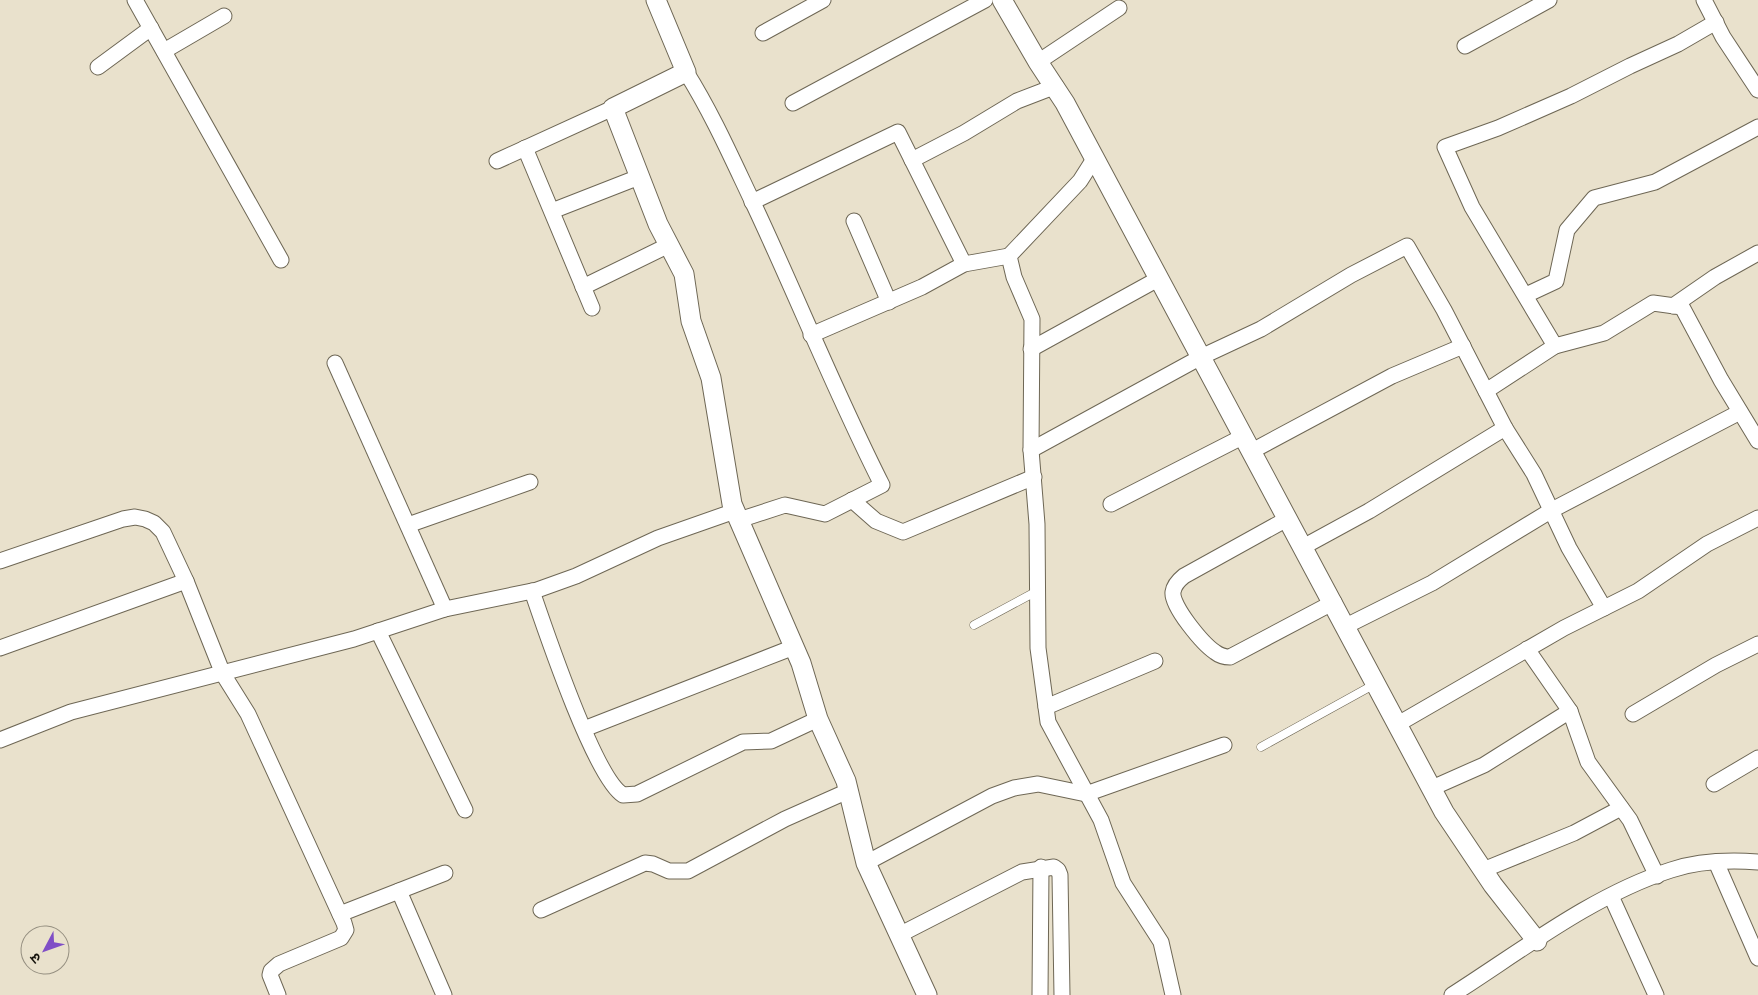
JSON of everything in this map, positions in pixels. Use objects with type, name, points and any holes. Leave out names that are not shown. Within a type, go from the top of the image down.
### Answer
[{"type":"street","points":[[135,0],[281,260]]},
{"type":"street","points":[[0,740],[70,712],[223,674],[378,632],[445,609],[532,591],[576,576],[658,538],[737,516],[785,505],[825,514],[882,485],[842,406],[812,335],[708,108],[686,72],[656,0]]},
{"type":"street","points":[[763,33],[822,0]]},
{"type":"street","points":[[792,102],[985,0]]},
{"type":"street","points":[[1002,0],[1038,62],[1056,86],[1287,519],[1334,602],[1375,684],[1444,812],[1483,870],[1537,941]]},
{"type":"street","points":[[1465,46],[1549,0]]},
{"type":"street","points":[[1704,0],[1758,90]]},
{"type":"street","points":[[1038,62],[1119,8]]},
{"type":"street","points":[[164,51],[224,16]]},
{"type":"street","points":[[1555,346],[1472,207],[1445,146],[1498,128],[1571,96],[1678,44],[1716,22]]},
{"type":"street","points":[[98,67],[151,28]]},
{"type":"street","points":[[497,161],[686,72]]},
{"type":"street","points":[[912,160],[964,134],[1017,101],[1056,86]]},
{"type":"street","points":[[613,108],[658,224],[684,274],[691,321],[711,378],[732,504],[794,647],[818,719],[846,781],[866,862],[927,995]]},
{"type":"street","points":[[1526,295],[1556,280],[1567,230],[1594,198],[1655,182],[1758,127]]},
{"type":"street","points":[[752,202],[898,132],[964,264]]},
{"type":"street","points":[[525,148],[592,308]]},
{"type":"street","points":[[812,335],[889,302],[964,264],[1009,256],[1080,181],[1094,159]]},
{"type":"street","points":[[552,211],[639,177]]},
{"type":"street","points":[[854,221],[889,302]]},
{"type":"street","points":[[584,287],[669,245]]},
{"type":"street","points":[[1032,450],[1202,357],[1261,329],[1351,275],[1407,246],[1463,346],[1505,428],[1534,474],[1569,548],[1604,608]]},
{"type":"street","points":[[1673,306],[1715,277],[1758,253]]},
{"type":"street","points":[[1009,256],[1014,277],[1032,319],[1032,450],[1039,590],[1038,648],[1048,722],[1101,820],[1123,882],[1161,942],[1173,995]]},
{"type":"street","points":[[1031,349],[1158,278]]},
{"type":"street","points":[[1486,391],[1555,346],[1604,333],[1653,303],[1682,307],[1720,380],[1758,441]]},
{"type":"street","points":[[1111,504],[1392,376],[1463,346]]},
{"type":"street","points":[[334,363],[445,609]]},
{"type":"street","points":[[1346,626],[1432,583],[1552,510],[1740,412]]},
{"type":"street","points":[[1303,547],[1369,511],[1505,428]]},
{"type":"street","points":[[852,500],[876,521],[903,532],[1034,477]]},
{"type":"street","points":[[408,525],[530,482]]},
{"type":"street","points":[[0,561],[123,519],[135,517],[154,523],[162,532],[186,581],[223,674],[248,714],[346,930],[341,938],[279,964],[271,970],[270,975],[278,995]]},
{"type":"street","points":[[1398,724],[1527,649],[1638,590],[1707,544],[1758,518]]},
{"type":"street","points":[[1287,519],[1184,576],[1176,583],[1173,591],[1173,599],[1179,611],[1209,647],[1223,656],[1230,657],[1334,602]]},
{"type":"street","points":[[0,648],[186,581]]},
{"type":"street","points":[[532,591],[584,729],[613,786],[623,795],[629,796],[743,742],[771,741],[818,719]]},
{"type":"street","points":[[378,632],[465,810]]},
{"type":"street","points":[[1632,714],[1716,665],[1758,644]]},
{"type":"street","points":[[584,729],[794,647]]},
{"type":"street","points":[[1527,649],[1570,711],[1588,762],[1630,820],[1657,876]]},
{"type":"street","points":[[1046,707],[1155,661]]},
{"type":"street","points":[[1432,788],[1484,765],[1570,711]]},
{"type":"street","points":[[866,862],[992,796],[1014,788],[1038,784],[1086,794],[1224,745]]},
{"type":"street","points":[[1714,784],[1758,758]]},
{"type":"street","points":[[541,910],[645,864],[653,864],[669,871],[688,871],[785,819],[848,791]]},
{"type":"street","points":[[1483,870],[1574,833],[1621,808]]},
{"type":"street","points":[[1452,995],[1611,896],[1657,876],[1672,870],[1729,860],[1758,862]]},
{"type":"street","points":[[1716,862],[1758,958]]},
{"type":"street","points":[[899,935],[1022,872],[1041,867],[1054,867],[1060,875],[1062,995]]},
{"type":"street","points":[[1040,995],[1041,867]]},
{"type":"street","points":[[340,914],[445,873]]},
{"type":"street","points":[[399,891],[444,995]]},
{"type":"street","points":[[1611,896],[1656,995]]},
{"type":"lane","points":[[974,625],[1039,590]]},
{"type":"lane","points":[[1261,747],[1375,684]]}]
